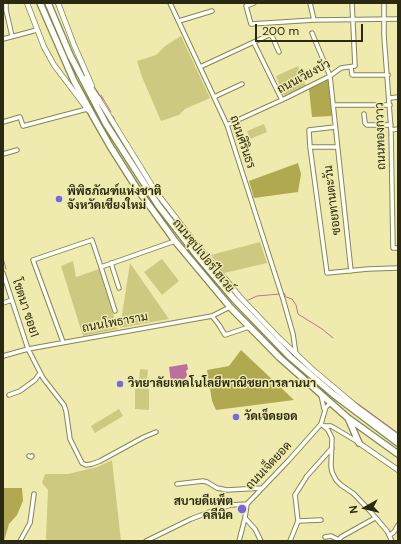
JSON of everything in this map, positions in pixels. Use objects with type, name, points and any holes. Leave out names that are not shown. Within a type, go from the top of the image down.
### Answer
[{"type":"highway","name":"ถนนซุปเปอร์ไฮเวย์","points":[[40,3],[74,81],[110,146],[136,187],[175,241],[230,306],[280,358],[348,418],[398,454]]},
{"type":"highway","name":"ถนนซุปเปอร์ไฮเวย์","points":[[48,3],[70,55],[106,124],[158,205],[199,258],[234,299],[290,357],[333,394],[398,443]]},
{"type":"highway","points":[[70,55],[99,101]]},
{"type":"highway","points":[[196,244],[199,258]]},
{"type":"highway","points":[[348,418],[359,443]]},
{"type":"main road","points":[[27,3],[37,30],[54,65],[93,116]]},
{"type":"main road","points":[[58,3],[80,59],[99,101],[156,192],[196,244],[240,297],[296,355],[348,400],[398,437]]},
{"type":"main road","points":[[359,443],[398,470]]},
{"type":"street","points":[[6,3],[6,10],[12,36]]},
{"type":"street","name":"ถนนศิรินธร","points":[[170,3],[227,126],[293,334],[296,355]]},
{"type":"street","points":[[254,3],[246,6],[251,24],[314,20],[398,19]]},
{"type":"street","points":[[310,3],[314,20]]},
{"type":"street","points":[[352,3],[356,65],[351,67],[352,75],[388,75]]},
{"type":"street","name":"ถนนทองกวาว","points":[[384,3],[391,125],[393,248],[398,248]]},
{"type":"street","points":[[179,21],[212,11]]},
{"type":"street","points":[[3,39],[37,30]]},
{"type":"street","name":"ซอยทานตะวัน","points":[[312,33],[330,76],[352,271]]},
{"type":"street","points":[[200,67],[270,35],[272,36],[279,52]]},
{"type":"street","points":[[254,43],[282,100]]},
{"type":"street","name":"ถนนเวียงบัว","points":[[227,126],[330,76],[341,68],[351,67]]},
{"type":"street","points":[[214,97],[242,84]]},
{"type":"street","points":[[390,98],[398,97]]},
{"type":"street","points":[[333,105],[390,105]]},
{"type":"street","points":[[3,122],[20,117],[23,126],[87,109]]},
{"type":"street","points":[[364,114],[365,123],[367,125],[391,125]]},
{"type":"street","points":[[335,127],[309,130],[327,273],[397,268]]},
{"type":"street","points":[[391,130],[398,129]]},
{"type":"street","points":[[310,147],[337,147]]},
{"type":"street","points":[[3,154],[17,150]]},
{"type":"street","points":[[63,342],[33,260],[92,240],[115,311]]},
{"type":"street","points":[[101,267],[175,241]]},
{"type":"street","points":[[111,263],[119,288]]},
{"type":"street","name":"โชตนา ซอย1","points":[[3,273],[28,349],[40,373],[64,405],[70,439],[82,463],[86,465],[100,461],[156,432]]},
{"type":"street","points":[[3,303],[12,300]]},
{"type":"street","name":"ถนนโพธาราม","points":[[3,356],[63,342],[212,316],[230,306]]},
{"type":"street","points":[[212,316],[220,325],[225,335],[249,327]]},
{"type":"street","points":[[9,395],[20,391],[35,380],[40,373]]},
{"type":"street","name":"ถนนเจ็ดยอด","points":[[146,541],[191,519],[212,511],[231,505],[247,504],[323,425],[324,412],[319,392]]},
{"type":"street","name":"ถนนเจ็ดยอด","points":[[324,412],[327,405],[331,403]]},
{"type":"street","points":[[323,425],[331,426],[359,443]]},
{"type":"street","points":[[323,425],[331,435],[332,448],[330,466],[336,480],[354,494],[390,535],[392,541]]},
{"type":"street","points":[[290,541],[298,521],[295,494],[307,476],[332,448]]},
{"type":"street","points":[[177,484],[203,481],[217,488],[227,490],[262,488]]},
{"type":"street","points":[[20,541],[30,523],[34,494]]},
{"type":"street","points":[[240,541],[246,518],[247,504]]},
{"type":"street","points":[[246,518],[255,529],[261,541]]},
{"type":"street","points":[[325,537],[331,536],[338,540],[375,518]]},
{"type":"street","points":[[298,521],[321,520]]},
{"type":"street","points":[[390,535],[394,532],[398,524]]},
{"type":"shaded area","points":[[181,36],[210,98],[185,109],[179,115],[161,121],[142,77],[137,61],[156,55],[165,46]]},
{"type":"shaded area","points":[[298,66],[306,86],[284,96],[276,76]]},
{"type":"shaded area","points":[[328,80],[332,116],[312,117],[309,89]]},
{"type":"shaded area","points":[[264,124],[267,132],[250,139],[247,131]]},
{"type":"shaded area","points":[[298,163],[301,174],[298,192],[254,198],[249,181]]},
{"type":"shaded area","points":[[260,242],[267,263],[224,273],[211,255]]},
{"type":"shaded area","points":[[162,259],[179,281],[162,295],[144,272]]},
{"type":"shaded area","points":[[73,261],[76,277],[99,269],[118,329],[83,336],[61,266]]},
{"type":"shaded area","points":[[130,263],[169,319],[120,328]]},
{"type":"shaded area","points":[[241,350],[294,400],[216,410],[212,401],[207,370],[229,366]]},
{"type":"shaded area","points":[[187,364],[187,375],[184,381],[171,383],[169,367]]},
{"type":"shaded area","points":[[140,369],[148,370],[147,380],[139,380]]},
{"type":"shaded area","points":[[135,388],[149,389],[149,410],[135,409]]},
{"type":"shaded area","points":[[119,409],[123,416],[95,433],[91,426]]},
{"type":"shaded area","points":[[112,460],[121,541],[47,541],[48,490],[42,483],[45,474],[68,474],[97,467]]},
{"type":"shaded area","points":[[3,488],[22,488],[23,501],[17,515],[9,524],[4,541],[3,541]]},
{"type":"waterway","points":[[101,95],[111,112]]},
{"type":"waterway","points":[[113,116],[115,120]]},
{"type":"waterway","points":[[117,124],[119,129]]},
{"type":"waterway","points":[[3,258],[6,269]]},
{"type":"waterway","points":[[283,294],[284,293],[286,297],[292,299],[296,305],[298,314],[322,329],[333,338]]},
{"type":"waterway","points":[[246,301],[257,296],[280,294]]},
{"type":"waterway","points":[[350,398],[398,433]]},
{"type":"place","name":"พิพิธภัณฑ์แห่งชาติ จังหวัดเชียงใหม่","points":[[59,199]]},
{"type":"place","name":"วิทยาลัยเทคโนโลยีพาณิชยการลานนา","points":[[120,384]]},
{"type":"place","name":"วัดเจ็ดยอด","points":[[236,417]]},
{"type":"place","name":"สบายดีแพ็ต คลีนิค","points":[[242,509]]}]
